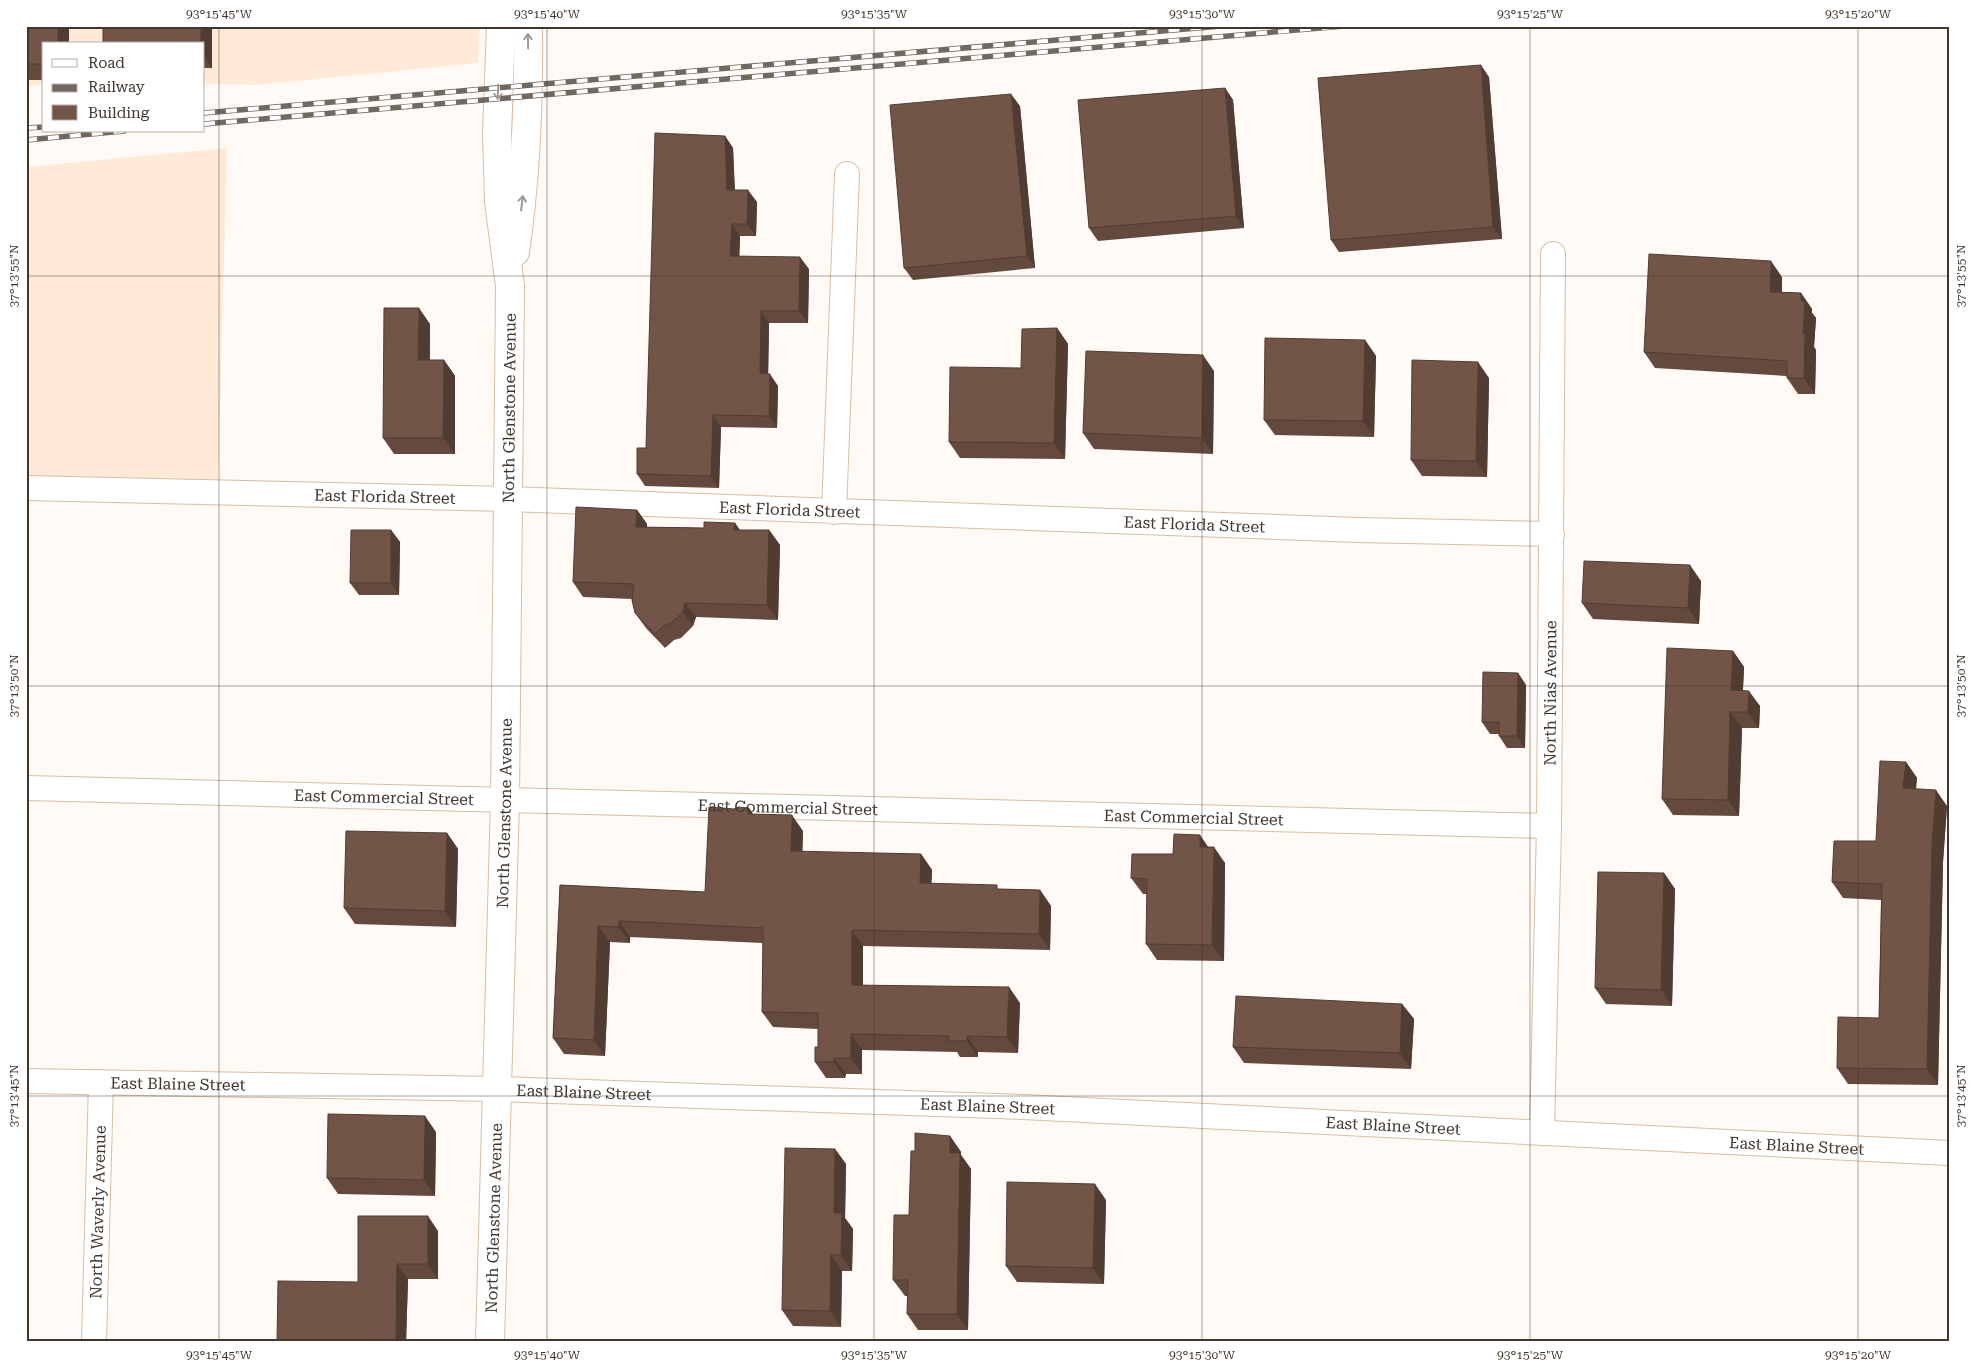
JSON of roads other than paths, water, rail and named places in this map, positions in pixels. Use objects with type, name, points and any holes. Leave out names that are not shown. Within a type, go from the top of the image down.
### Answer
[{"type":"main road","name":"North Glenstone Avenue","points":[[501,26],[497,133],[499,201],[510,286]]},
{"type":"main road","name":"North Glenstone Avenue","points":[[490,1342],[505,800],[510,286],[523,198],[528,26]]},
{"type":"street","points":[[834,512],[847,174]]},
{"type":"street","name":"North Nias Avenue","points":[[1542,1133],[1549,826],[1553,254]]},
{"type":"street","name":"East Florida Street","points":[[26,488],[508,500],[1359,530],[1552,534]]},
{"type":"street","name":"East Commercial Street","points":[[26,788],[1549,826]]},
{"type":"street","name":"East Blaine Street","points":[[26,1081],[497,1089],[1032,1108],[1949,1153]]},
{"type":"street","name":"North Waverly Avenue","points":[[94,1342],[101,1082]]},
{"type":"railway","points":[[205,113],[1221,26]]},
{"type":"railway","points":[[205,124],[1344,26]]},
{"type":"railway","points":[[26,128],[42,127]]},
{"type":"railway","points":[[26,140],[113,132]]}]
